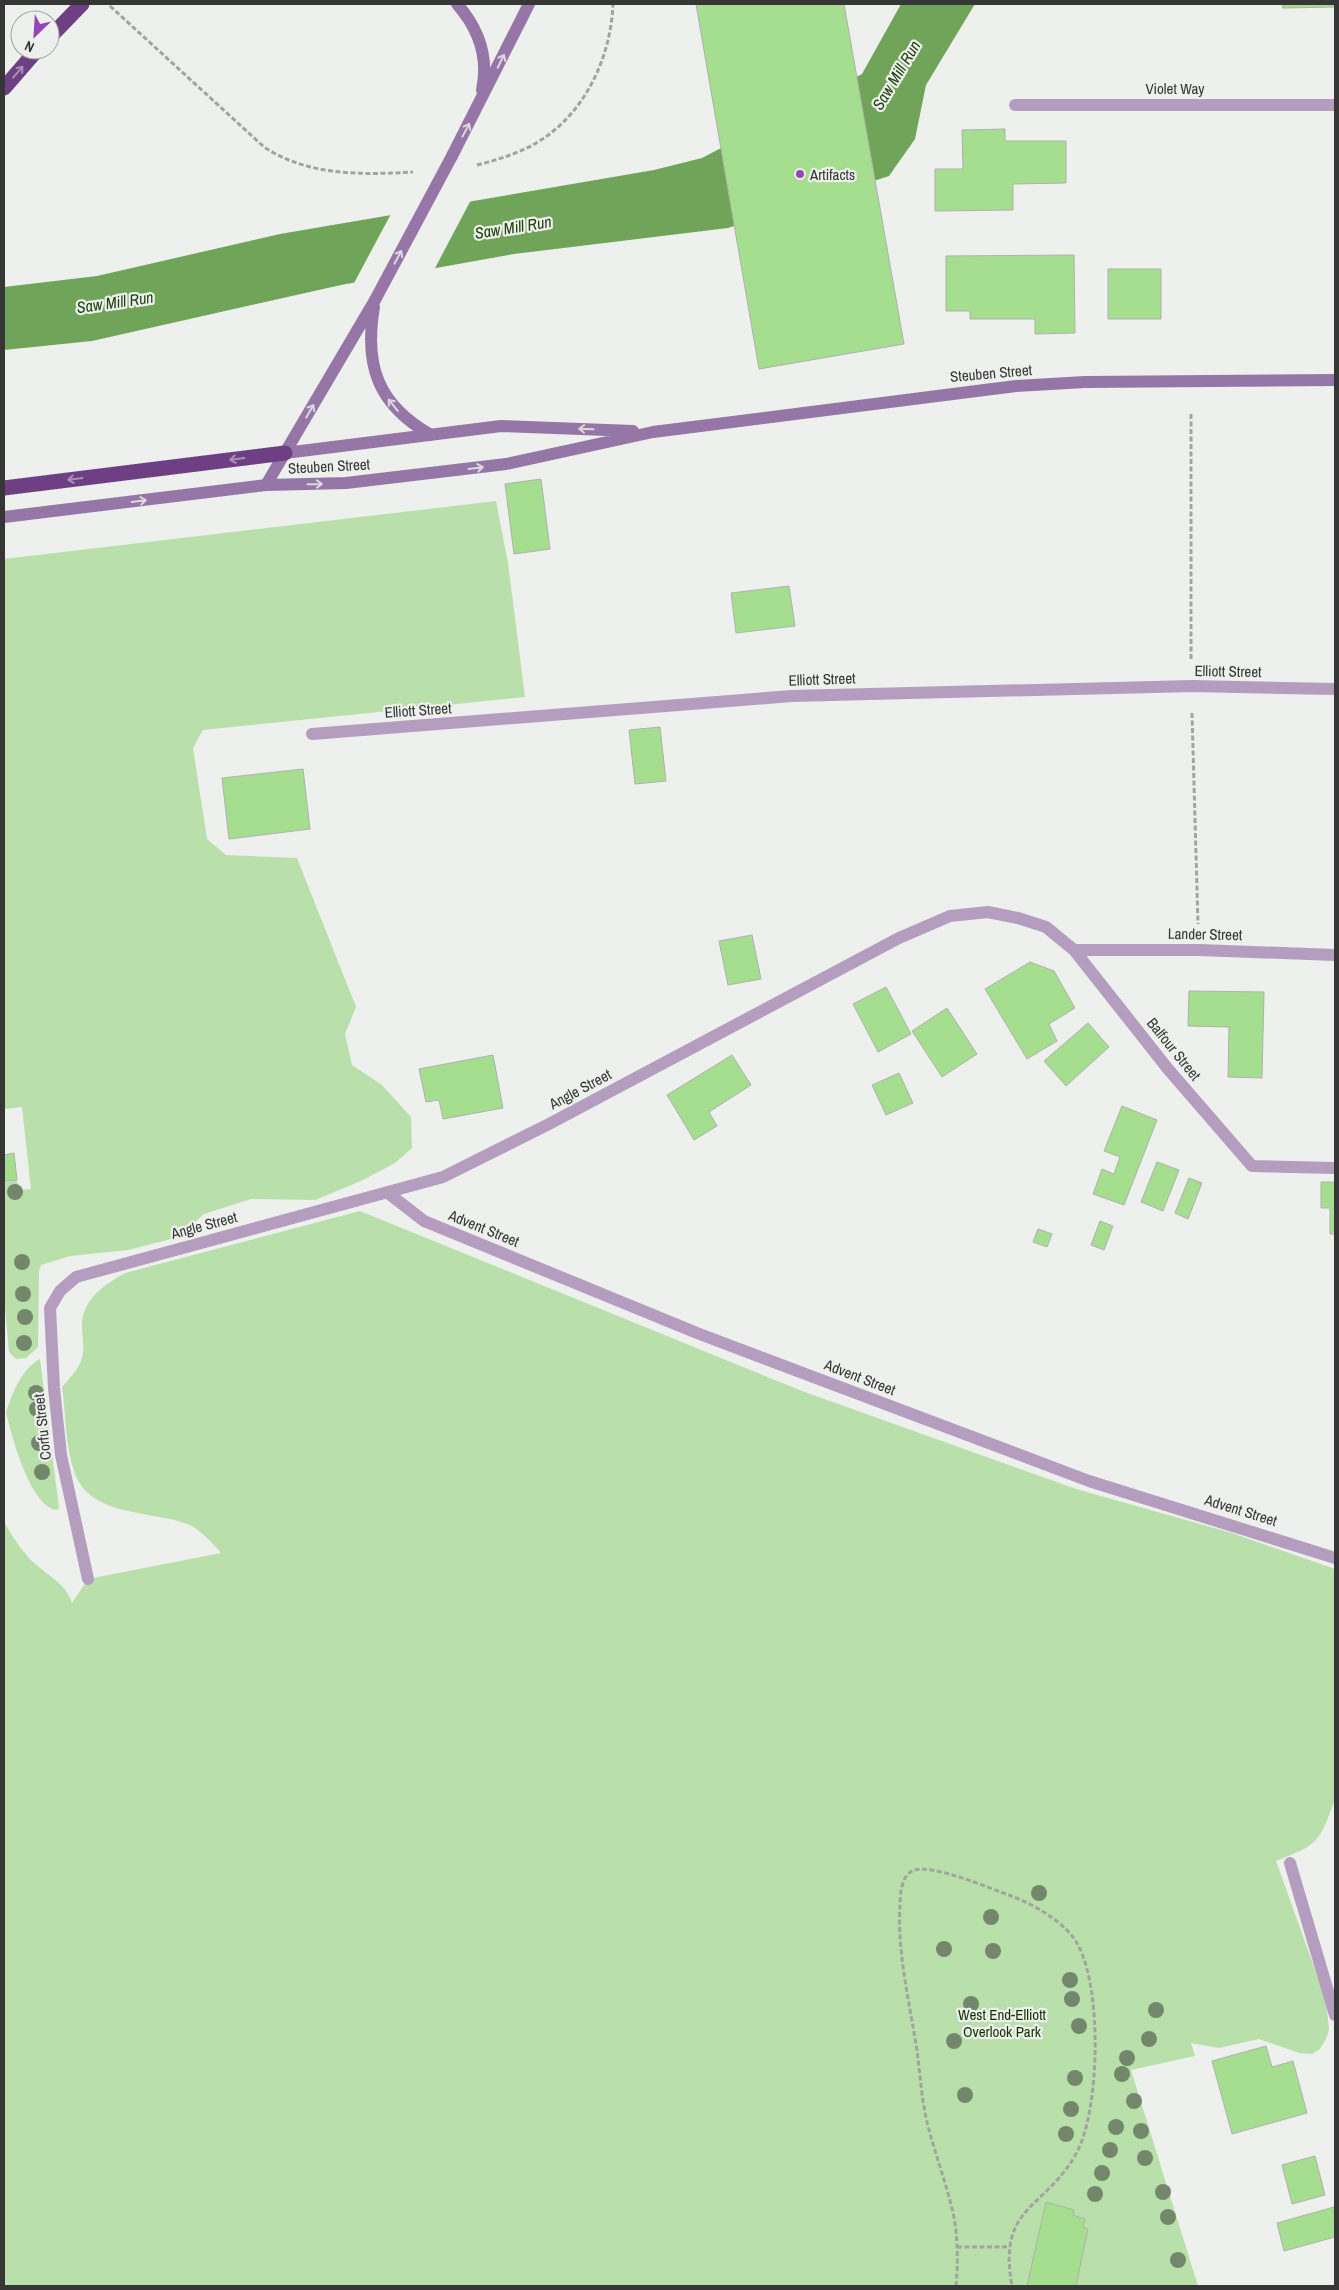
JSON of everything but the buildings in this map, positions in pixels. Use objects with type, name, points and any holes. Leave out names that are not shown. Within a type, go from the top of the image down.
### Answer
[{"type":"highway","points":[[60,27],[82,4]]},
{"type":"highway","points":[[4,88],[29,60]]},
{"type":"highway","points":[[4,488],[285,453]]},
{"type":"main road","points":[[457,4],[479,36],[484,56],[485,77],[479,105]]},
{"type":"main road","points":[[266,485],[375,300],[479,105],[529,4]]},
{"type":"main road","points":[[375,300],[369,348],[378,382],[402,414],[431,435]]},
{"type":"main road","name":"Steuben Street","points":[[4,517],[266,485],[346,484],[506,464],[652,432],[1016,386],[1085,382],[1335,380]]},
{"type":"main road","name":"Steuben Street","points":[[285,453],[501,426],[652,432]]},
{"type":"street","name":"Violet Way","points":[[1015,105],[1335,105]]},
{"type":"street","name":"Elliott Street","points":[[312,734],[792,696],[1192,686],[1335,689]]},
{"type":"street","name":"Angle Street","points":[[76,1277],[442,1177],[486,1157],[898,938],[950,916],[988,912],[1018,918],[1046,927],[1074,950]]},
{"type":"street","name":"Lander Street","points":[[1074,950],[1199,950],[1335,955]]},
{"type":"street","name":"Balfour Street","points":[[1074,950],[1168,1069],[1252,1166],[1335,1168]]},
{"type":"street","name":"Advent Street","points":[[388,1192],[424,1221],[697,1332],[1089,1480],[1335,1558]]},
{"type":"street","name":"Corfu Street","points":[[76,1277],[60,1291],[50,1308],[60,1455],[88,1580]]},
{"type":"street","points":[[1290,1863],[1335,2015]]},
{"type":"path","points":[[107,4],[264,147],[281,158],[300,165],[335,172],[415,172]]},
{"type":"path","points":[[468,166],[514,154],[543,139],[566,120],[586,93],[600,66],[609,35],[613,4]]},
{"type":"path","points":[[956,2286],[957,2247],[954,2218],[927,2120],[901,1934],[901,1890],[905,1878],[916,1869],[956,1876],[1024,1901],[1055,1920],[1077,1943],[1087,1967],[1095,2037],[1089,2114],[1078,2150],[1065,2171],[1019,2218],[1010,2247],[1009,2269],[1012,2286]]},
{"type":"path","points":[[957,2247],[1010,2247]]},
{"type":"green space","points":[[496,501],[508,563],[525,697],[203,730],[193,748],[207,839],[226,855],[297,858],[356,1007],[345,1034],[352,1065],[382,1085],[411,1117],[412,1148],[395,1163],[361,1181],[315,1200],[251,1199],[204,1214],[181,1234],[171,1239],[128,1250],[70,1256],[41,1265],[39,1271],[38,1347],[26,1358],[16,1359],[9,1352],[4,1297],[4,1181],[16,1180],[21,1190],[31,1189],[22,1107],[4,1109],[4,559]]},
{"type":"green space","name":"West End-Elliott Overlook Park","points":[[360,1211],[802,1391],[1076,1489],[1232,1533],[1335,1569],[1335,1800],[1325,1826],[1315,1841],[1309,1846],[1276,1861],[1326,2000],[1329,2030],[1326,2039],[1320,2049],[1312,2054],[1299,2053],[1259,2039],[1219,2048],[1191,2043],[1195,2056],[1131,2070],[1198,2286],[4,2286],[4,1521],[15,1541],[36,1565],[65,1589],[72,1603],[88,1579],[221,1553],[207,1538],[190,1525],[109,1506],[83,1488],[75,1474],[68,1442],[62,1387],[81,1362],[83,1354],[82,1327],[85,1309],[95,1294],[125,1273]]},
{"type":"green space","points":[[40,1359],[59,1508],[57,1510],[47,1506],[38,1497],[31,1484],[18,1453],[6,1413],[14,1390],[22,1375],[33,1363]]},
{"type":"water","name":"Saw Mill Run","points":[[901,4],[975,4],[926,85],[915,139],[889,176],[728,228],[514,254],[341,285],[92,341],[4,350],[4,287],[97,276],[280,234],[654,170],[702,158],[862,74]]},
{"type":"pier","points":[[472,198],[434,270],[353,285],[392,212]]},
{"type":"place","name":"Artifacts","points":[[800,174]]}]
